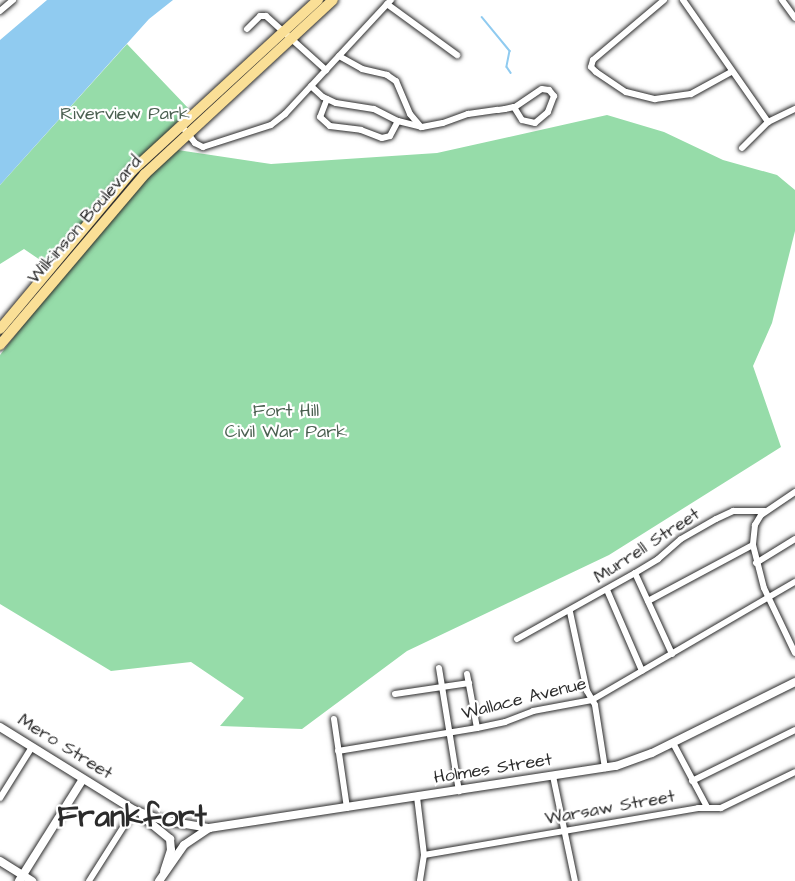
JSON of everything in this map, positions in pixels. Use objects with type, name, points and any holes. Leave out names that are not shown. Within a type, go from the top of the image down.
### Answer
[{"type":"highway","name":"Wilkinson Boulevard","points":[[289,36],[318,0]]},
{"type":"highway","name":"Wilkinson Boulevard","points":[[0,329],[112,193],[289,36],[333,0]]},
{"type":"highway","name":"Wilkinson Boulevard","points":[[0,345],[123,196],[184,130]]},
{"type":"main road","name":"Holmes Street","points":[[178,824],[209,828],[605,768],[635,760],[673,743],[795,682]]},
{"type":"main road","name":"Mero Street","points":[[0,727],[134,810],[178,824]]},
{"type":"main road","points":[[21,878],[83,778]]},
{"type":"main road","points":[[134,810],[170,839],[171,850],[159,881]]},
{"type":"main road","points":[[164,871],[184,845],[209,828]]},
{"type":"main road","points":[[0,861],[21,878],[32,881]]},
{"type":"street","points":[[0,11],[13,0]]},
{"type":"street","points":[[664,0],[593,60],[591,67],[626,92],[656,99],[691,94],[731,72]]},
{"type":"street","points":[[683,0],[768,122]]},
{"type":"street","points":[[782,0],[795,18]]},
{"type":"street","points":[[184,130],[195,143],[206,147],[263,129],[278,120],[389,2],[457,55]]},
{"type":"street","points":[[247,29],[264,15],[326,70]]},
{"type":"street","points":[[339,56],[362,69],[387,75],[396,81],[413,118],[422,127]]},
{"type":"street","points":[[311,86],[327,99],[374,109],[398,121],[422,127],[443,123],[468,114],[514,107],[529,99],[540,89],[549,90],[554,99],[550,109],[540,120],[533,123],[524,121],[514,107]]},
{"type":"street","points":[[327,99],[320,117],[330,126],[361,130],[382,138],[390,135],[398,121]]},
{"type":"street","points":[[742,148],[768,122],[795,109]]},
{"type":"street","points":[[407,123],[413,118]]},
{"type":"street","points":[[795,492],[765,511],[755,525],[753,545],[756,563],[768,598],[795,653]]},
{"type":"street","name":"Murrell Street","points":[[517,639],[607,590],[658,559],[681,539],[728,513],[765,511]]},
{"type":"street","points":[[756,563],[795,539]]},
{"type":"street","points":[[648,601],[753,545]]},
{"type":"street","points":[[635,573],[672,654]]},
{"type":"street","name":"Wallace Avenue","points":[[338,751],[477,728],[506,722],[533,711],[592,700],[795,582]]},
{"type":"street","points":[[607,590],[642,671]]},
{"type":"street","points":[[570,612],[595,705],[605,768]]},
{"type":"street","points":[[439,668],[459,791]]},
{"type":"street","points":[[467,674],[477,728]]},
{"type":"street","points":[[394,694],[469,682]]},
{"type":"street","points":[[334,719],[347,808]]},
{"type":"street","points":[[692,781],[795,730]]},
{"type":"street","points":[[673,743],[707,807]]},
{"type":"street","points":[[0,798],[32,747]]},
{"type":"street","name":"Warsaw Street","points":[[424,855],[707,807],[715,809],[730,805],[795,772]]},
{"type":"street","points":[[553,776],[575,881]]},
{"type":"street","points":[[417,797],[424,855],[420,881]]},
{"type":"street","points":[[89,881],[134,810]]},
{"type":"green space","name":"Riverview Park","points":[[127,44],[189,109],[46,264],[24,249],[0,264],[0,185]]},
{"type":"green space","name":"Fort Hill Civil War Park","points":[[607,115],[664,132],[723,160],[777,175],[795,190],[795,231],[772,323],[753,366],[781,447],[609,555],[407,651],[302,729],[220,726],[244,698],[191,662],[111,671],[0,604],[0,355],[119,202],[171,149],[271,164],[437,153]]},
{"type":"water","points":[[47,0],[173,0],[149,19],[0,185],[0,40]]},
{"type":"waterway","points":[[482,17],[510,51],[507,67],[511,73]]},
{"type":"district","name":"Frankfort","points":[[132,817]]}]
